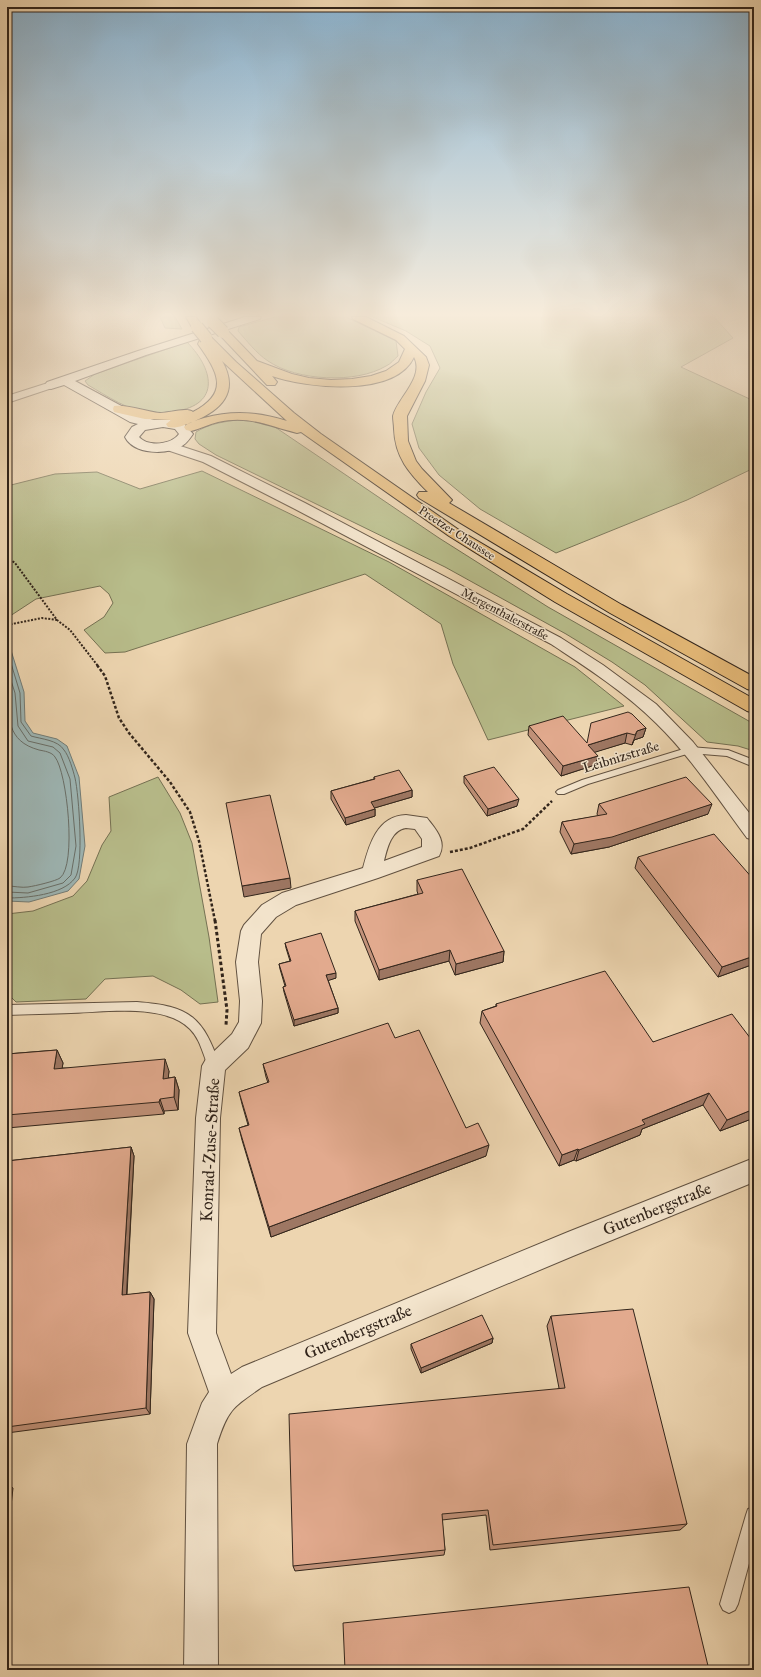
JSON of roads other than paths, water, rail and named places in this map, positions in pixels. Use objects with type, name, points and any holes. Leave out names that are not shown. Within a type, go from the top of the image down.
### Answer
[{"type":"highway","points":[[180,431],[196,416],[218,400],[220,395]]},
{"type":"highway","name":"Preetzer Chaussee","points":[[264,395],[316,437],[454,533],[561,598],[754,707]]},
{"type":"highway","points":[[411,395],[400,416],[401,441],[409,461],[417,472],[468,522]]},
{"type":"highway","points":[[119,409],[141,415],[159,417],[183,415],[208,407]]},
{"type":"highway","points":[[180,431],[213,419],[228,416],[251,416],[272,420],[316,437]]},
{"type":"highway","points":[[338,436],[382,467]]},
{"type":"highway","name":"Preetzer Chaussee","points":[[414,488],[468,522],[616,609],[754,685]]},
{"type":"main road","points":[[72,395],[127,422],[137,430]]},
{"type":"main road","points":[[93,395],[135,419],[180,431],[168,446],[153,447],[138,444],[132,437],[137,430],[153,424]]},
{"type":"street","points":[[7,400],[21,395]]},
{"type":"street","name":"Mergenthalerstraße","points":[[180,431],[207,459]]},
{"type":"street","name":"Mergenthalerstraße","points":[[168,446],[207,459],[300,506],[556,641],[596,667],[631,693],[662,720],[690,750],[754,833]]},
{"type":"street","name":"Konrad-Zuse-Straße","points":[[225,1395],[202,1333],[208,1118],[214,1066],[240,1041],[250,1023],[252,1001],[247,962],[251,931],[269,911],[289,899],[371,873],[432,851],[432,838],[420,823],[401,822],[388,830],[380,843],[371,873]]},
{"type":"street","name":"Gutenbergstraße","points":[[201,1670],[202,1444],[212,1413],[225,1395],[252,1377],[302,1355],[560,1248],[754,1170]]},
{"type":"lane","points":[[690,750],[728,753],[754,764]]},
{"type":"lane","name":"Leibnizstraße","points":[[561,792],[585,782],[690,750]]},
{"type":"lane","points":[[7,1010],[133,1006],[161,1010],[180,1015],[191,1022],[204,1036],[214,1066]]},
{"type":"lane","points":[[729,1604],[754,1515]]},
{"type":"water","points":[[7,644],[9,644],[24,692],[25,721],[33,733],[57,739],[67,746],[79,777],[85,846],[79,879],[68,891],[29,902],[7,901]]}]
